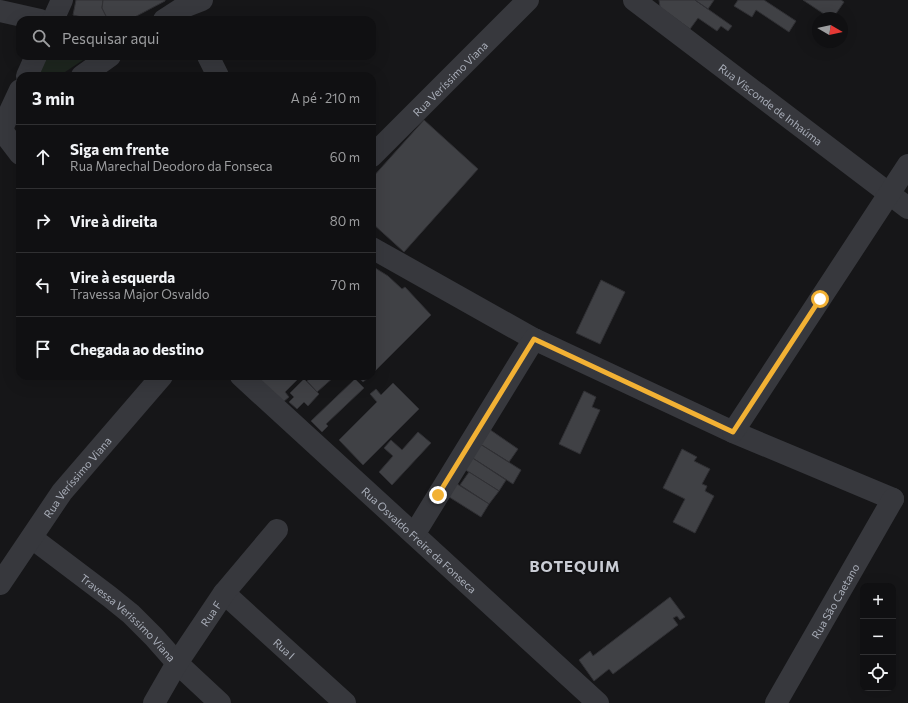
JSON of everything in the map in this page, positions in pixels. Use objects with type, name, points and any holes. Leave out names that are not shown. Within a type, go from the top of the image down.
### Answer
[{"type":"street","points":[[55,16],[62,0]]},
{"type":"street","name":"Rua Veríssimo Viana","points":[[376,152],[528,0]]},
{"type":"street","name":"Rua Visconde de Inhaúma","points":[[640,2],[908,208]]},
{"type":"street","points":[[172,16],[190,7]]},
{"type":"street","points":[[0,12],[20,16]]},
{"type":"street","points":[[29,72],[34,60]]},
{"type":"street","points":[[88,72],[104,60]]},
{"type":"street","points":[[210,60],[216,72]]},
{"type":"street","points":[[16,100],[5,127],[16,147]]},
{"type":"street","points":[[733,432],[908,165]]},
{"type":"street","points":[[376,250],[534,339],[733,432],[900,495]]},
{"type":"street","points":[[415,534],[534,339]]},
{"type":"street","name":"Rua Veríssimo Viana","points":[[1,580],[32,538],[62,492],[159,380]]},
{"type":"street","name":"Rua Osvaldo Freire da Fonseca","points":[[245,380],[598,703]]},
{"type":"street","name":"Rua São Caetano","points":[[776,703],[900,495]]},
{"type":"street","name":"Rua F","points":[[154,703],[176,663],[224,593],[277,530]]},
{"type":"street","name":"Travessa Verissimo Viana","points":[[32,538],[131,614],[154,637],[176,663],[220,703]]},
{"type":"street","name":"Rua I","points":[[224,593],[345,703]]},
{"type":"shaded area","points":[[39,60],[83,60],[65,72],[35,72]]},
{"type":"building","points":[[76,0],[103,0],[102,8],[106,16],[73,15]]},
{"type":"building","points":[[103,0],[165,0],[137,16],[106,16],[102,8]]},
{"type":"building","points":[[659,0],[695,0],[732,26],[728,31],[721,26],[717,31],[698,18],[690,29],[660,7]]},
{"type":"building","points":[[695,0],[714,0],[708,9]]},
{"type":"building","points":[[738,0],[764,0],[796,21],[789,32],[756,10],[752,17],[734,6]]},
{"type":"building","points":[[803,0],[841,0],[844,2],[837,12],[821,12]]},
{"type":"building","points":[[424,120],[478,169],[404,252],[376,227],[376,174]]},
{"type":"building","points":[[376,268],[388,276],[402,289],[405,287],[431,315],[376,370]]},
{"type":"building","points":[[601,280],[625,292],[600,344],[576,333]]},
{"type":"building","points":[[259,380],[297,380],[285,392],[289,397],[283,402]]},
{"type":"building","points":[[303,380],[305,380],[319,394],[308,406],[304,402],[297,409],[289,402],[294,397],[290,393]]},
{"type":"building","points":[[308,380],[330,380],[317,392],[307,381]]},
{"type":"building","points":[[354,380],[356,380],[364,388],[326,424],[328,426],[322,432],[311,421]]},
{"type":"building","points":[[393,383],[419,409],[363,465],[339,440],[377,402],[370,394],[376,389],[381,395]]},
{"type":"building","points":[[584,391],[596,397],[592,407],[600,410],[580,454],[559,444]]},
{"type":"building","points":[[489,429],[518,449],[509,462],[480,444]]},
{"type":"building","points":[[418,432],[431,443],[392,485],[379,472],[393,456],[384,448],[391,440],[402,450]]},
{"type":"building","points":[[480,444],[521,470],[513,484],[471,457]]},
{"type":"building","points":[[682,449],[697,457],[694,461],[710,469],[702,484],[707,486],[705,491],[714,496],[695,533],[673,522],[685,499],[663,488]]},
{"type":"building","points":[[471,457],[506,480],[499,491],[464,469]]},
{"type":"building","points":[[469,472],[499,491],[489,504],[460,485]]},
{"type":"building","points":[[454,482],[489,504],[481,517],[446,495]]},
{"type":"building","points":[[670,597],[685,617],[680,620],[677,616],[673,618],[678,625],[613,674],[609,669],[594,681],[579,660],[590,651],[593,656]]},
{"type":"district","name":"BOTEQUIM","points":[[575,566]]},
{"type":"route","points":[[438,495],[534,339],[733,432],[820,299]]}]
